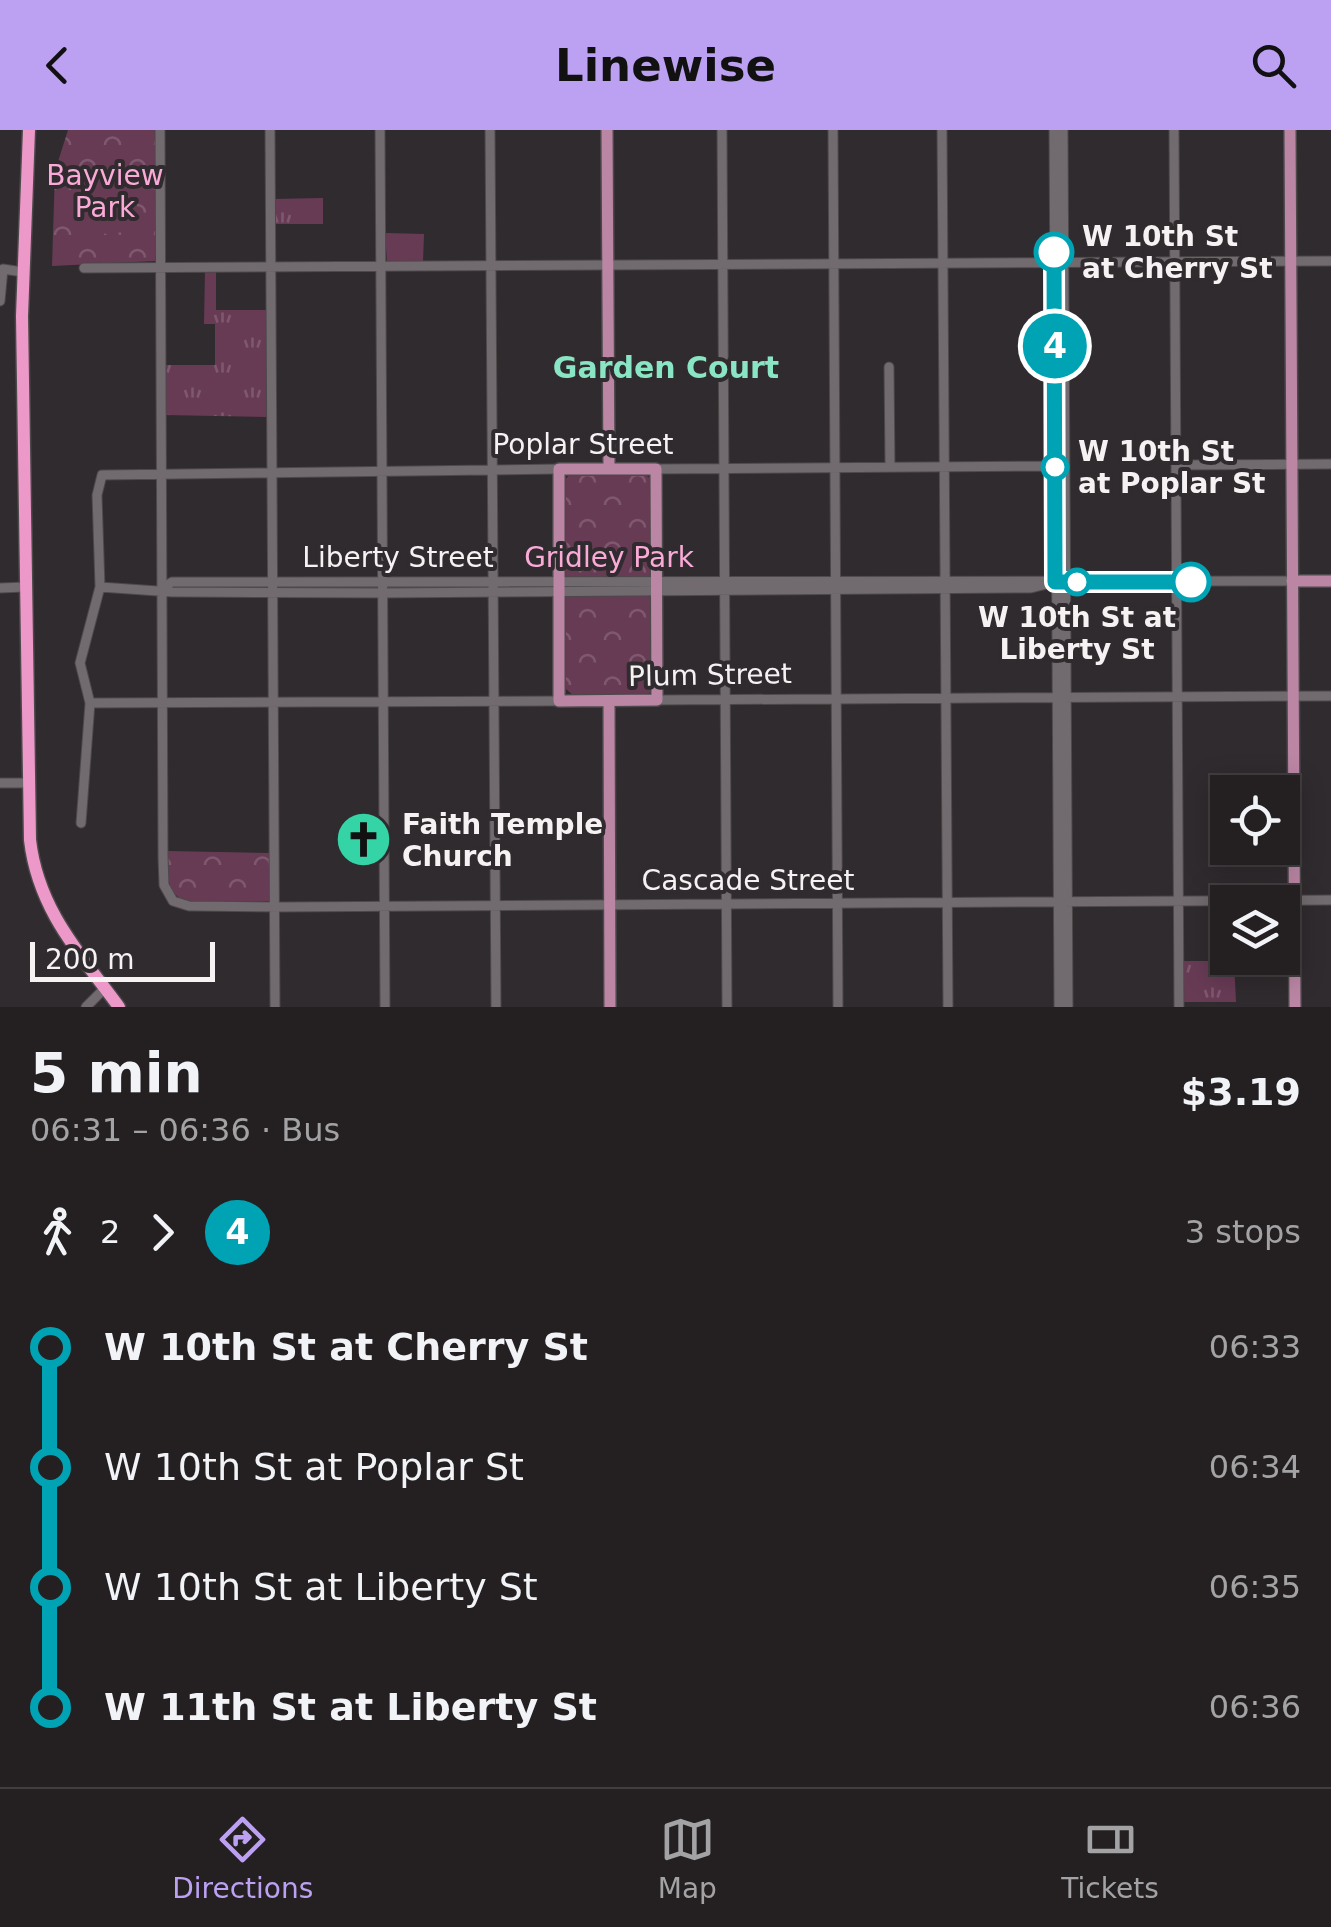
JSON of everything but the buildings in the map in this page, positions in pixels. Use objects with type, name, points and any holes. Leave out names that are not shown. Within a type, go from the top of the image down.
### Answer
[{"type":"highway","points":[[29,130],[23,272],[31,852],[45,902],[59,930],[109,1000]]},
{"type":"main road","points":[[607,130],[609,469]]},
{"type":"main road","points":[[1290,130],[1294,885]]},
{"type":"main road","points":[[656,469],[657,700]]},
{"type":"main road","name":"Poplar Street","points":[[559,470],[656,469]]},
{"type":"main road","points":[[559,470],[560,701]]},
{"type":"main road","name":"Liberty Street","points":[[1292,581],[1331,580]]},
{"type":"main road","name":"Plum Street","points":[[560,701],[657,700]]},
{"type":"main road","points":[[609,701],[610,1007]]},
{"type":"main road","points":[[1295,975],[1295,1007]]},
{"type":"street","points":[[160,130],[163,703]]},
{"type":"street","points":[[270,130],[275,1007]]},
{"type":"street","points":[[380,130],[384,1007]]},
{"type":"street","points":[[490,130],[496,1007]]},
{"type":"street","points":[[722,130],[727,1007]]},
{"type":"street","points":[[833,130],[838,1007]]},
{"type":"street","points":[[942,130],[948,1007]]},
{"type":"street","points":[[1054,130],[1059,160],[1062,901],[1063,973],[1068,1007]]},
{"type":"street","points":[[1059,160],[1064,130]]},
{"type":"street","points":[[1174,130],[1179,1007]]},
{"type":"street","points":[[84,268],[1331,261]]},
{"type":"street","points":[[0,301],[3,268],[23,272]]},
{"type":"street","points":[[889,367],[890,467]]},
{"type":"street","points":[[1176,465],[1331,464]]},
{"type":"street","name":"Poplar Street","points":[[656,469],[1060,466]]},
{"type":"street","name":"Poplar Street","points":[[100,587],[98,482],[102,474],[559,470]]},
{"type":"street","name":"Liberty Street","points":[[100,587],[163,588],[172,582],[384,588],[946,583],[1032,588],[1060,582],[1292,581]]},
{"type":"street","points":[[0,588],[26,587]]},
{"type":"street","points":[[81,823],[90,704],[80,663],[100,587]]},
{"type":"street","name":"Plum Street","points":[[657,700],[1331,696]]},
{"type":"street","name":"Plum Street","points":[[90,704],[560,701]]},
{"type":"street","name":"Cascade Street","points":[[163,703],[164,871],[168,897],[189,906],[1210,901]]},
{"type":"street","points":[[0,783],[28,783]]},
{"type":"street","name":"Cascade Street","points":[[1300,900],[1331,900]]},
{"type":"street","points":[[1058,1007],[1063,973]]},
{"type":"street","points":[[86,1007],[109,1000]]},
{"type":"green space","name":"Bayview Park","points":[[68,130],[155,130],[155,261],[52,266],[55,171]]},
{"type":"green space","points":[[137,173],[137,231],[76,236],[79,210],[92,191],[112,178]]},
{"type":"green space","points":[[323,198],[323,224],[274,224],[274,199]]},
{"type":"green space","points":[[385,233],[424,234],[423,262],[387,261]]},
{"type":"green space","points":[[205,271],[216,272],[216,310],[267,310],[267,417],[165,415],[165,365],[215,365],[215,324],[204,324]]},
{"type":"green space","name":"Gridley Park","points":[[570,474],[644,474],[651,479],[652,691],[648,694],[573,695],[566,689],[564,481]]},
{"type":"green space","points":[[167,851],[270,853],[270,901],[188,903],[171,888]]},
{"type":"green space","points":[[1184,961],[1210,961],[1210,975],[1235,975],[1236,1002],[1184,1002]]},
{"type":"bus line","name":"4","points":[[1054,252],[1055,582],[1191,582]]},
{"type":"place","name":"W 10th St at Cherry St","points":[[1054,252]]},
{"type":"place","name":"W 10th St at Poplar St","points":[[1055,467]]},
{"type":"place","name":"W 10th St at Liberty St","points":[[1077,582]]},
{"type":"place","name":"Faith Temple Church","points":[[363,840]]},
{"type":"district","name":"Garden Court","points":[[666,367]]}]
